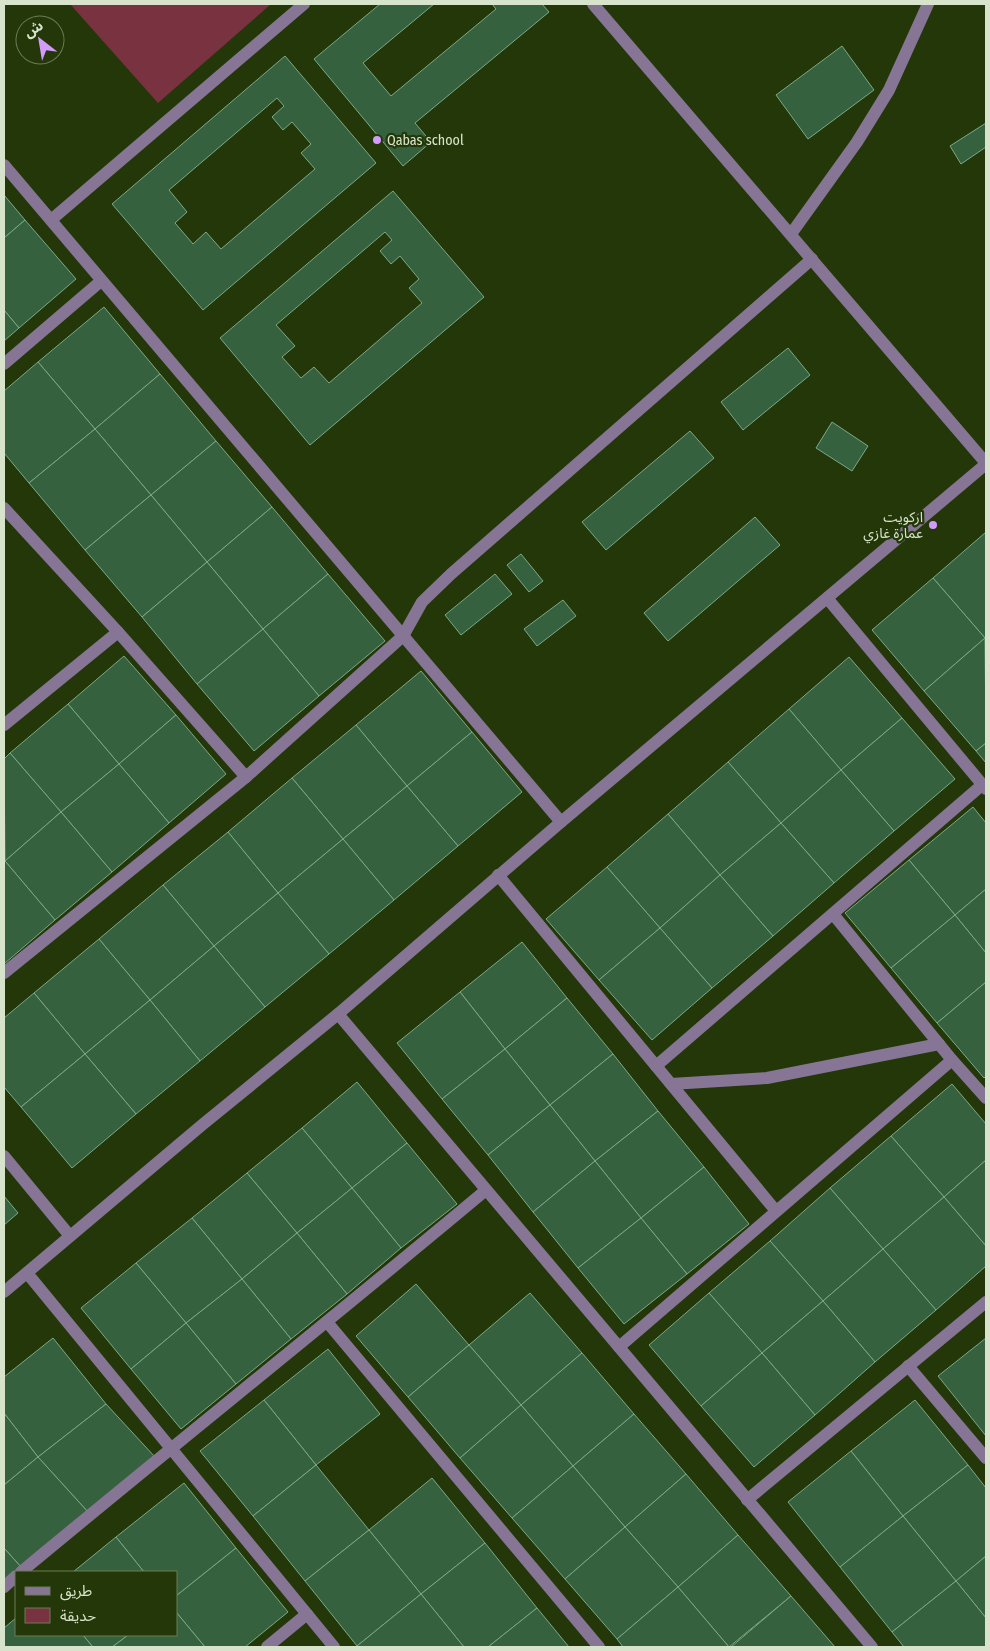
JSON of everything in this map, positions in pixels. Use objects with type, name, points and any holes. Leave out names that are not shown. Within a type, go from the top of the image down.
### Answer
[{"type":"street","points":[[51,220],[304,4]]},
{"type":"street","points":[[4,1292],[202,1124],[338,1014],[498,875],[986,463],[594,4]]},
{"type":"street","points":[[791,234],[857,142],[889,90],[928,4]]},
{"type":"street","points":[[4,165],[561,822]]},
{"type":"street","points":[[4,973],[246,777],[403,636],[422,602],[451,574],[812,259]]},
{"type":"street","points":[[4,364],[101,281]]},
{"type":"street","points":[[4,508],[118,632],[246,777]]},
{"type":"street","points":[[656,1066],[984,787],[827,598]]},
{"type":"street","points":[[4,725],[118,632]]},
{"type":"street","points":[[498,875],[776,1211]]},
{"type":"street","points":[[833,914],[952,1060],[986,1098]]},
{"type":"street","points":[[338,1014],[872,1647]]},
{"type":"street","points":[[671,1084],[767,1078],[939,1044]]},
{"type":"street","points":[[619,1347],[952,1060]]},
{"type":"street","points":[[4,1156],[70,1236]]},
{"type":"street","points":[[22,1571],[486,1190]]},
{"type":"street","points":[[27,1273],[334,1647]]},
{"type":"street","points":[[747,1500],[986,1302]]},
{"type":"street","points":[[327,1322],[599,1647]]},
{"type":"street","points":[[908,1366],[986,1458]]},
{"type":"street","points":[[4,1586],[15,1577]]},
{"type":"street","points":[[267,1647],[307,1614]]},
{"type":"green space","points":[[70,4],[271,4],[158,103]]},
{"type":"building","points":[[380,4],[434,4],[363,63],[391,96],[496,9],[492,4],[542,4],[549,12],[415,123],[431,142],[403,166],[314,59]]},
{"type":"building","points":[[842,46],[874,90],[808,139],[776,95]]},
{"type":"building","points":[[285,56],[376,163],[203,310],[112,204]],"holes":[[[277,98],[284,106],[272,117],[283,130],[292,122],[311,144],[301,153],[315,169],[221,249],[206,232],[193,244],[175,223],[187,212],[169,190]]]},
{"type":"building","points":[[986,123],[986,147],[961,164],[950,146]]},
{"type":"building","points":[[393,191],[484,297],[310,445],[220,338]],"holes":[[[385,232],[392,240],[380,251],[391,264],[400,256],[419,279],[409,288],[422,303],[329,383],[314,367],[301,378],[282,357],[295,346],[276,325]]]},
{"type":"building","points":[[4,195],[25,220],[4,238]]},
{"type":"building","points":[[25,220],[76,279],[19,328],[4,310],[4,238]]},
{"type":"building","points":[[104,307],[160,374],[95,429],[38,362]]},
{"type":"building","points":[[4,310],[19,328],[4,341]]},
{"type":"building","points":[[788,348],[810,375],[743,430],[721,402]]},
{"type":"building","points":[[38,362],[95,429],[29,483],[4,453],[4,391]]},
{"type":"building","points":[[160,374],[216,441],[151,495],[95,429]]},
{"type":"building","points":[[832,422],[868,446],[852,471],[816,448]]},
{"type":"building","points":[[95,429],[151,495],[85,550],[29,483]]},
{"type":"building","points":[[690,431],[714,458],[606,550],[582,522]]},
{"type":"building","points":[[216,441],[272,507],[207,562],[151,495]]},
{"type":"building","points":[[151,495],[207,562],[142,617],[85,550]]},
{"type":"building","points":[[272,507],[328,574],[263,629],[207,562]]},
{"type":"building","points":[[755,517],[780,545],[668,641],[644,613]]},
{"type":"building","points":[[986,532],[986,638],[985,638],[933,578]]},
{"type":"building","points":[[521,554],[543,581],[529,592],[507,565]]},
{"type":"building","points":[[207,562],[263,629],[197,684],[142,617]]},
{"type":"building","points":[[328,574],[385,641],[319,696],[263,629]]},
{"type":"building","points":[[495,574],[512,594],[461,635],[445,615]]},
{"type":"building","points":[[933,578],[985,638],[924,691],[872,630]]},
{"type":"building","points":[[563,600],[576,616],[537,646],[524,629]]},
{"type":"building","points":[[263,629],[319,696],[254,751],[197,684]]},
{"type":"building","points":[[985,638],[986,743],[976,751],[924,691]]},
{"type":"building","points":[[124,656],[176,715],[119,764],[68,704]]},
{"type":"building","points":[[849,657],[902,718],[841,770],[789,709]]},
{"type":"building","points":[[421,671],[472,732],[407,786],[356,725]]},
{"type":"building","points":[[68,704],[119,764],[61,812],[10,753]]},
{"type":"building","points":[[789,709],[841,770],[781,823],[728,762]]},
{"type":"building","points":[[176,715],[226,774],[169,823],[119,764]]},
{"type":"building","points":[[902,718],[955,779],[894,831],[841,770]]},
{"type":"building","points":[[356,725],[407,786],[343,839],[292,778]]},
{"type":"building","points":[[472,732],[522,792],[458,846],[407,786]]},
{"type":"building","points":[[986,743],[986,763],[976,751]]},
{"type":"building","points":[[10,753],[61,812],[5,861],[4,759]]},
{"type":"building","points":[[728,762],[781,823],[720,875],[668,814]]},
{"type":"building","points":[[119,764],[169,823],[112,872],[61,812]]},
{"type":"building","points":[[841,770],[894,831],[834,883],[781,823]]},
{"type":"building","points":[[292,778],[343,839],[278,893],[228,832]]},
{"type":"building","points":[[407,786],[458,846],[394,900],[343,839]]},
{"type":"building","points":[[973,807],[986,823],[986,889],[955,915],[909,860]]},
{"type":"building","points":[[61,812],[112,872],[55,920],[5,861]]},
{"type":"building","points":[[668,814],[720,875],[660,928],[607,867]]},
{"type":"building","points":[[781,823],[834,883],[773,936],[720,875]]},
{"type":"building","points":[[228,832],[278,893],[214,946],[163,885]]},
{"type":"building","points":[[343,839],[394,900],[329,954],[278,893]]},
{"type":"building","points":[[909,860],[955,915],[891,968],[845,913]]},
{"type":"building","points":[[4,862],[55,920],[4,964]]},
{"type":"building","points":[[607,867],[660,928],[599,980],[546,919]]},
{"type":"building","points":[[720,875],[773,936],[712,988],[660,928]]},
{"type":"building","points":[[163,885],[214,946],[150,1000],[99,939]]},
{"type":"building","points":[[986,889],[986,953],[955,915]]},
{"type":"building","points":[[278,893],[329,954],[265,1007],[214,946]]},
{"type":"building","points":[[955,915],[986,953],[986,982],[937,1023],[891,968]]},
{"type":"building","points":[[660,928],[712,988],[652,1040],[599,980]]},
{"type":"building","points":[[99,939],[150,1000],[85,1054],[34,993]]},
{"type":"building","points":[[522,942],[567,998],[505,1049],[460,992]]},
{"type":"building","points":[[214,946],[265,1007],[200,1061],[150,1000]]},
{"type":"building","points":[[986,982],[986,1076],[984,1078],[937,1023]]},
{"type":"building","points":[[460,992],[505,1049],[442,1099],[397,1043]]},
{"type":"building","points":[[34,993],[85,1054],[21,1107],[4,1087],[4,1018]]},
{"type":"building","points":[[567,998],[613,1054],[550,1105],[505,1049]]},
{"type":"building","points":[[150,1000],[200,1061],[136,1114],[85,1054]]},
{"type":"building","points":[[505,1049],[550,1105],[488,1155],[442,1099]]},
{"type":"building","points":[[85,1054],[136,1114],[72,1168],[21,1107]]},
{"type":"building","points":[[613,1054],[658,1111],[595,1161],[550,1105]]},
{"type":"building","points":[[357,1082],[407,1143],[352,1188],[302,1128]]},
{"type":"building","points":[[952,1084],[986,1124],[986,1160],[944,1197],[891,1136]]},
{"type":"building","points":[[550,1105],[595,1161],[533,1212],[488,1155]]},
{"type":"building","points":[[658,1111],[704,1167],[641,1218],[595,1161]]},
{"type":"building","points":[[302,1128],[352,1188],[297,1233],[247,1173]]},
{"type":"building","points":[[891,1136],[944,1197],[883,1249],[830,1188]]},
{"type":"building","points":[[407,1143],[457,1204],[401,1248],[352,1188]]},
{"type":"building","points":[[986,1160],[986,1246],[944,1197]]},
{"type":"building","points":[[595,1161],[641,1218],[578,1268],[533,1212]]},
{"type":"building","points":[[704,1167],[749,1224],[687,1274],[641,1218]]},
{"type":"building","points":[[247,1173],[297,1233],[242,1279],[192,1218]]},
{"type":"building","points":[[352,1188],[401,1248],[347,1294],[297,1233]]},
{"type":"building","points":[[830,1188],[883,1249],[823,1301],[770,1241]]},
{"type":"building","points":[[4,1196],[18,1213],[4,1225]]},
{"type":"building","points":[[944,1197],[986,1246],[986,1266],[936,1310],[883,1249]]},
{"type":"building","points":[[192,1218],[242,1279],[186,1323],[136,1263]]},
{"type":"building","points":[[641,1218],[687,1274],[624,1324],[578,1268]]},
{"type":"building","points":[[297,1233],[347,1294],[291,1339],[242,1279]]},
{"type":"building","points":[[770,1241],[823,1301],[762,1353],[709,1293]]},
{"type":"building","points":[[883,1249],[936,1310],[875,1362],[823,1301]]},
{"type":"building","points":[[136,1263],[186,1323],[131,1369],[81,1308]]},
{"type":"building","points":[[242,1279],[291,1339],[236,1384],[186,1323]]},
{"type":"building","points":[[416,1284],[469,1345],[408,1397],[356,1336]]},
{"type":"building","points":[[530,1293],[582,1353],[521,1405],[469,1345]]},
{"type":"building","points":[[709,1293],[762,1353],[701,1406],[649,1345]]},
{"type":"building","points":[[823,1301],[875,1362],[815,1415],[762,1353]]},
{"type":"building","points":[[186,1323],[236,1384],[181,1429],[131,1369]]},
{"type":"building","points":[[53,1338],[106,1404],[38,1457],[4,1413],[4,1377]]},
{"type":"building","points":[[986,1338],[986,1436],[938,1376]]},
{"type":"building","points":[[469,1345],[521,1405],[460,1458],[408,1397]]},
{"type":"building","points":[[328,1349],[380,1414],[316,1465],[264,1400]]},
{"type":"building","points":[[582,1353],[634,1414],[573,1466],[521,1405]]},
{"type":"building","points":[[762,1353],[815,1415],[754,1467],[701,1406]]},
{"type":"building","points":[[264,1400],[316,1465],[253,1516],[200,1451]]},
{"type":"building","points":[[915,1400],[968,1465],[903,1516],[851,1451]]},
{"type":"building","points":[[106,1404],[155,1457],[88,1512],[38,1457]]},
{"type":"building","points":[[521,1405],[573,1466],[512,1518],[460,1458]]},
{"type":"building","points":[[4,1413],[38,1457],[4,1485]]},
{"type":"building","points":[[634,1414],[686,1474],[625,1527],[573,1466]]},
{"type":"building","points":[[851,1451],[903,1516],[840,1567],[788,1502]]},
{"type":"building","points":[[38,1457],[88,1512],[21,1567],[4,1548],[4,1485]]},
{"type":"building","points":[[316,1465],[369,1530],[305,1581],[253,1516]]},
{"type":"building","points":[[968,1465],[986,1488],[986,1556],[956,1581],[903,1516]]},
{"type":"building","points":[[573,1466],[625,1527],[565,1579],[512,1518]]},
{"type":"building","points":[[686,1474],[738,1535],[678,1587],[625,1527]]},
{"type":"building","points":[[432,1478],[485,1543],[421,1594],[369,1530]]},
{"type":"building","points":[[184,1483],[236,1548],[178,1594],[178,1571],[143,1571],[116,1537]]},
{"type":"building","points":[[903,1516],[956,1581],[892,1632],[840,1567]]},
{"type":"building","points":[[625,1527],[678,1587],[617,1639],[565,1579]]},
{"type":"building","points":[[369,1530],[421,1594],[357,1646],[305,1581]]},
{"type":"building","points":[[738,1535],[791,1596],[729,1647],[678,1587]]},
{"type":"building","points":[[116,1537],[143,1571],[74,1571]]},
{"type":"building","points":[[485,1543],[537,1608],[488,1647],[464,1647],[421,1594]]},
{"type":"building","points":[[4,1548],[21,1567],[4,1581]]},
{"type":"building","points":[[236,1548],[288,1612],[245,1647],[205,1647],[178,1614],[178,1594]]},
{"type":"building","points":[[986,1556],[986,1618],[956,1581]]},
{"type":"building","points":[[956,1581],[986,1618],[986,1647],[904,1647],[892,1632]]},
{"type":"building","points":[[678,1587],[729,1647],[623,1647],[617,1639]]},
{"type":"building","points":[[421,1594],[464,1647],[357,1646]]},
{"type":"building","points":[[791,1596],[835,1647],[731,1647]]},
{"type":"building","points":[[537,1608],[569,1647],[488,1647]]},
{"type":"building","points":[[178,1614],[205,1647],[112,1647],[127,1636],[178,1636]]},
{"type":"building","points":[[15,1619],[15,1636],[84,1636],[93,1647],[4,1647],[4,1628]]},
{"type":"building","points":[[84,1636],[127,1636],[112,1647],[93,1647]]},
{"type":"place","name":"Qabas school","points":[[377,140]]},
{"type":"place","name":"اركويت عمارة غازي","points":[[933,525]]}]
